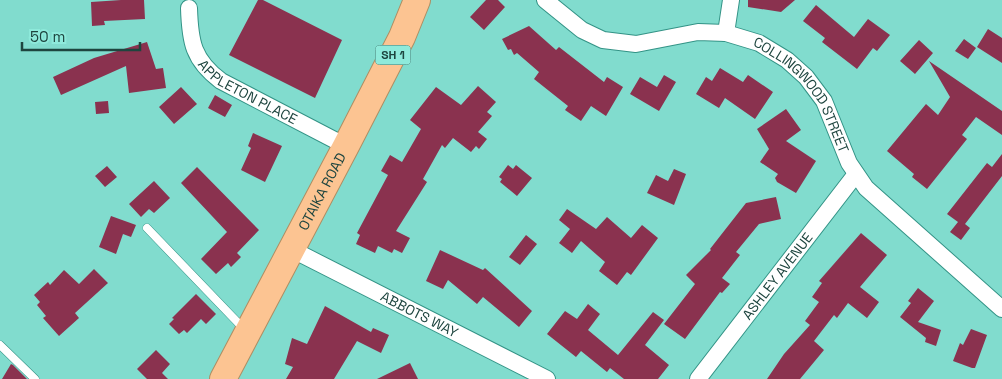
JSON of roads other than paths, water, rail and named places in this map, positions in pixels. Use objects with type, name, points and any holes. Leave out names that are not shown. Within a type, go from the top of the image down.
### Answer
[{"type":"highway","name":"OTAIKA ROAD","points":[[223,379],[402,37],[417,0]]},
{"type":"street","name":"COLLINGWOOD STREET","points":[[545,0],[582,30],[593,36],[615,43],[636,44],[698,32],[726,33],[767,47],[787,60],[806,77],[824,101],[842,148],[856,174],[881,204],[1002,309]]},
{"type":"street","points":[[726,33],[731,0]]},
{"type":"street","name":"APPLETON PLACE","points":[[190,8],[190,35],[198,58],[207,70],[221,81],[346,146]]},
{"type":"street","name":"ASHLEY AVENUE","points":[[698,379],[856,174]]},
{"type":"street","name":"ABBOTS WAY","points":[[292,249],[547,379]]},
{"type":"lane","points":[[147,228],[248,333]]},
{"type":"lane","points":[[0,345],[35,379]]}]
